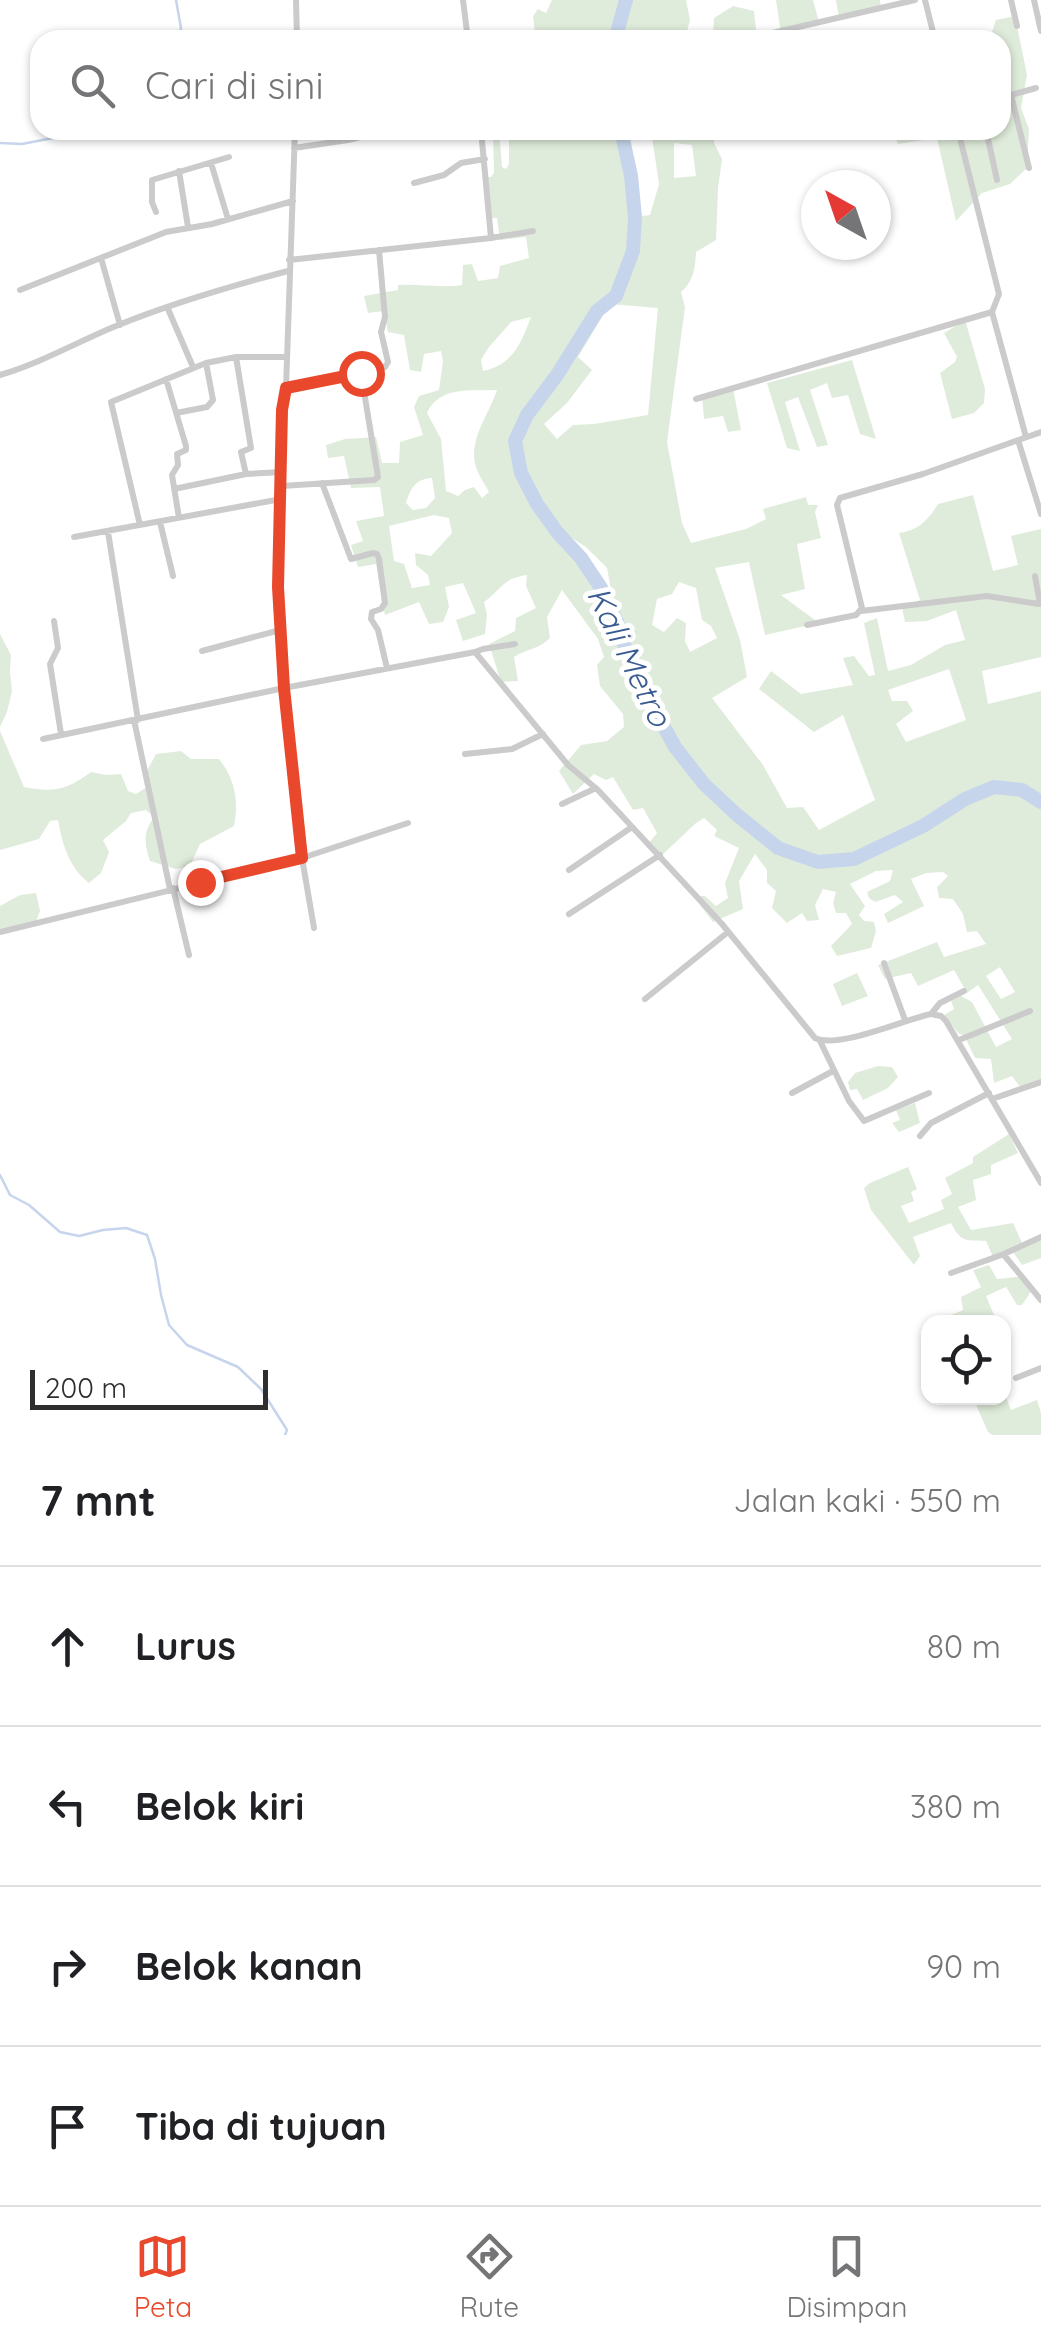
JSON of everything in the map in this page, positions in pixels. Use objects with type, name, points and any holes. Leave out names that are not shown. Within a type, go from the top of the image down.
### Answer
[{"type":"street","points":[[296,0],[297,30]]},
{"type":"street","points":[[464,0],[467,30]]},
{"type":"street","points":[[785,30],[914,0]]},
{"type":"street","points":[[925,0],[932,30]]},
{"type":"street","points":[[1011,0],[1017,26]]},
{"type":"street","points":[[1034,0],[1041,31]]},
{"type":"street","points":[[1029,168],[1011,95],[1036,88]]},
{"type":"street","points":[[294,140],[278,587],[284,688],[302,858],[314,928]]},
{"type":"street","points":[[294,148],[338,140]]},
{"type":"street","points":[[482,140],[491,238]]},
{"type":"street","points":[[961,140],[999,294],[992,312],[1026,437]]},
{"type":"street","points":[[988,140],[998,180]]},
{"type":"street","points":[[156,212],[152,180],[229,157]]},
{"type":"street","points":[[414,183],[485,158]]},
{"type":"street","points":[[210,162],[228,219]]},
{"type":"street","points":[[179,171],[188,227]]},
{"type":"street","points":[[20,290],[166,232],[212,224],[293,201]]},
{"type":"street","points":[[289,260],[532,231]]},
{"type":"street","points":[[286,388],[378,370],[388,362],[381,332],[385,316],[378,250]]},
{"type":"street","points":[[101,258],[120,324]]},
{"type":"street","points":[[0,375],[120,324],[288,271]]},
{"type":"street","points":[[168,308],[194,367]]},
{"type":"street","points":[[696,399],[992,312]]},
{"type":"street","points":[[140,525],[111,403],[206,363],[236,357],[286,357]]},
{"type":"street","points":[[236,357],[251,448],[242,452],[246,474]]},
{"type":"street","points":[[176,414],[211,404],[206,363]]},
{"type":"street","points":[[282,486],[374,480],[378,476],[361,373]]},
{"type":"street","points":[[166,379],[186,448],[176,454],[178,465],[172,474],[179,518]]},
{"type":"street","points":[[860,612],[837,505],[840,498],[924,474],[1041,432]]},
{"type":"street","points":[[1018,440],[1041,514]]},
{"type":"street","points":[[174,489],[246,474],[282,472]]},
{"type":"street","points":[[318,484],[352,559],[378,554],[385,603],[382,609],[372,612],[371,619],[378,630],[385,669]]},
{"type":"street","points":[[74,537],[280,499]]},
{"type":"street","points":[[160,522],[173,576]]},
{"type":"street","points":[[108,532],[136,720],[189,955]]},
{"type":"street","points":[[807,625],[860,612],[987,596],[1040,604],[1036,576]]},
{"type":"street","points":[[54,621],[58,652],[50,664],[62,734]]},
{"type":"street","points":[[202,650],[280,630]]},
{"type":"street","points":[[43,739],[515,644]]},
{"type":"street","points":[[475,652],[573,770],[596,788],[660,855],[820,1041],[849,1101],[864,1122],[929,1093]]},
{"type":"street","points":[[465,754],[512,749],[543,734]]},
{"type":"street","points":[[562,804],[596,788]]},
{"type":"street","points":[[0,932],[302,858],[408,823]]},
{"type":"street","points":[[570,870],[632,828]]},
{"type":"street","points":[[569,914],[660,855]]},
{"type":"street","points":[[644,999],[728,932]]},
{"type":"street","points":[[884,963],[905,1020]]},
{"type":"street","points":[[931,1014],[940,1003],[964,991]]},
{"type":"street","points":[[959,1040],[1030,1011]]},
{"type":"street","points":[[820,1041],[839,1041],[931,1014],[941,1016],[959,1040],[1041,1184]]},
{"type":"street","points":[[792,1093],[833,1071]]},
{"type":"street","points":[[920,1136],[931,1124],[990,1096],[1041,1082]]},
{"type":"street","points":[[951,1273],[1041,1237]]},
{"type":"street","points":[[1004,1254],[1041,1300]]},
{"type":"street","points":[[1016,1378],[1041,1368]]},
{"type":"green space","points":[[552,0],[686,0],[690,20],[687,30],[535,30],[533,16],[538,9],[546,13]]},
{"type":"green space","points":[[776,0],[813,0],[819,22],[780,30]]},
{"type":"green space","points":[[836,0],[880,0],[881,9],[839,19]]},
{"type":"green space","points":[[733,6],[754,11],[756,30],[713,30],[714,18]]},
{"type":"green space","points":[[1015,16],[1027,75],[1021,108],[1029,129],[1027,168],[1010,184],[982,193],[956,221],[937,140],[1011,140],[1011,30],[992,30],[996,20]]},
{"type":"green space","points":[[493,140],[500,140],[502,167],[506,169],[509,140],[623,140],[636,217],[650,215],[659,184],[652,140],[714,140],[722,159],[716,240],[696,252],[691,279],[681,292],[685,307],[667,442],[682,523],[691,543],[746,529],[766,519],[763,509],[806,497],[808,505],[818,505],[815,512],[821,538],[797,544],[805,589],[781,595],[819,623],[765,635],[749,562],[715,568],[740,640],[747,677],[712,698],[763,765],[787,808],[803,807],[819,830],[875,800],[843,715],[814,732],[759,689],[771,671],[801,694],[853,685],[843,658],[854,656],[869,676],[875,675],[864,623],[877,618],[888,671],[911,665],[945,645],[965,640],[956,610],[927,621],[905,622],[902,607],[920,600],[899,533],[922,524],[938,504],[973,495],[993,571],[1018,565],[1011,536],[1041,529],[1041,657],[982,671],[988,704],[1041,691],[1041,1085],[1023,1091],[1012,1076],[994,1083],[991,1059],[975,1058],[964,1035],[944,1015],[954,1009],[951,1001],[961,996],[972,1002],[996,1047],[1012,1039],[978,985],[967,993],[954,970],[918,986],[911,973],[885,979],[878,965],[937,942],[944,957],[986,944],[977,931],[967,932],[963,914],[953,899],[939,898],[937,887],[948,876],[943,872],[911,879],[924,906],[888,923],[884,914],[903,902],[895,895],[875,902],[867,892],[890,881],[893,870],[876,871],[850,884],[865,906],[859,915],[864,921],[874,922],[876,931],[871,948],[837,956],[831,946],[852,924],[846,913],[836,913],[836,892],[823,889],[815,905],[819,920],[807,921],[802,913],[787,923],[772,908],[776,891],[767,883],[767,870],[755,854],[739,881],[743,909],[713,922],[697,896],[705,896],[716,906],[728,898],[725,883],[739,848],[714,836],[717,830],[704,818],[659,858],[648,844],[657,833],[643,808],[633,810],[613,777],[606,780],[594,774],[573,794],[559,771],[581,745],[607,741],[624,727],[623,714],[600,686],[597,665],[604,657],[598,639],[562,590],[547,617],[550,638],[514,657],[518,681],[501,682],[489,644],[515,631],[516,618],[536,608],[526,586],[527,575],[508,581],[484,602],[485,634],[463,641],[456,620],[476,613],[463,583],[445,587],[449,607],[443,622],[429,624],[419,602],[385,615],[376,564],[358,567],[351,545],[363,541],[356,521],[384,516],[380,487],[351,488],[344,456],[328,458],[326,445],[376,437],[382,463],[399,463],[400,442],[423,435],[414,407],[419,396],[439,390],[441,351],[424,354],[421,372],[410,370],[404,335],[388,332],[384,311],[368,313],[364,296],[398,290],[398,285],[462,285],[463,265],[472,264],[478,281],[498,278],[500,266],[529,258],[526,237],[500,240],[497,218],[490,218],[483,177],[491,177]],"holes":[[[674,143],[692,145],[696,176],[674,178]],[[610,304],[658,308],[648,415],[573,425],[557,439],[544,424],[567,403],[592,370],[578,357]],[[531,317],[514,352],[501,364],[483,371],[481,360],[511,322]],[[497,390],[474,449],[477,470],[489,492],[482,498],[474,487],[458,496],[446,491],[441,439],[427,413],[432,404],[447,394]],[[432,478],[435,498],[426,508],[413,510],[406,503],[412,489]],[[434,515],[449,518],[452,533],[431,556],[415,553],[416,565],[428,575],[430,585],[412,588],[404,564],[394,561],[389,526]],[[558,532],[586,547],[607,568],[616,617],[581,558]],[[679,582],[696,588],[702,620],[711,626],[717,638],[690,652],[685,641],[686,623],[677,618],[664,632],[652,625],[657,599],[672,594]],[[949,669],[966,720],[906,742],[896,724],[913,711],[907,701],[892,701],[888,690]],[[1000,967],[1015,992],[1001,999],[986,976]]]},
{"type":"green space","points":[[966,323],[985,389],[984,403],[974,413],[952,419],[940,373],[957,357],[944,333]]},
{"type":"green space","points":[[852,360],[876,439],[860,434],[848,395],[832,398],[827,383],[810,390],[828,445],[817,447],[798,397],[785,402],[800,451],[787,448],[767,383]]},
{"type":"green space","points":[[733,388],[741,430],[728,432],[723,416],[704,419],[702,396]]},
{"type":"green space","points":[[0,634],[11,655],[12,691],[0,727]]},
{"type":"green space","points":[[0,731],[24,787],[34,789],[59,788],[91,772],[121,774],[128,791],[136,794],[147,787],[148,769],[156,754],[181,751],[191,759],[219,759],[234,791],[234,826],[200,844],[190,866],[176,869],[150,861],[146,838],[154,817],[146,810],[131,813],[103,840],[109,852],[101,873],[89,883],[68,854],[58,820],[50,821],[39,839],[0,850]]},
{"type":"green space","points":[[36,893],[40,911],[36,922],[0,931],[0,906],[20,895]]},
{"type":"green space","points":[[857,973],[868,996],[842,1006],[833,984]]},
{"type":"green space","points":[[878,1066],[892,1067],[898,1077],[888,1088],[863,1100],[857,1089],[850,1090],[848,1082],[855,1073]]},
{"type":"green space","points":[[915,1103],[920,1123],[899,1132],[892,1123],[900,1120],[896,1110]]},
{"type":"green space","points":[[1009,1134],[1018,1153],[991,1165],[991,1174],[973,1180],[976,1200],[958,1207],[971,1230],[1013,1223],[1023,1245],[1041,1239],[1041,1258],[1022,1265],[1013,1252],[993,1257],[986,1241],[965,1239],[951,1223],[913,1237],[920,1256],[914,1265],[871,1210],[864,1188],[908,1167],[917,1189],[911,1192],[914,1201],[901,1206],[909,1223],[944,1209],[941,1200],[952,1194],[945,1178],[973,1163],[973,1157]]},
{"type":"green space","points":[[989,1265],[997,1279],[1025,1276],[1034,1287],[1022,1305],[1017,1305],[1006,1287],[986,1296],[994,1315],[951,1315],[963,1310],[961,1297],[981,1287],[973,1270]]},
{"type":"green space","points":[[1037,1400],[1041,1435],[988,1432],[976,1405],[1009,1405],[1011,1410]]},
{"type":"waterway","points":[[176,0],[180,30]]},
{"type":"waterway","name":"Kali Metro","points":[[618,30],[626,0]]},
{"type":"waterway","points":[[0,143],[43,140]]},
{"type":"waterway","name":"Kali Metro","points":[[623,140],[635,217],[633,251],[616,296],[597,311],[527,415],[515,441],[521,473],[537,504],[601,588],[632,669],[675,747],[704,784],[778,848],[818,862],[854,859],[994,787],[1022,790],[1041,802]]},
{"type":"waterway","points":[[0,1175],[10,1195],[29,1205],[60,1232],[79,1236],[126,1228],[147,1235],[169,1325],[187,1345],[238,1367],[261,1389],[287,1430],[285,1435]]},
{"type":"route","points":[[200,882],[302,858],[278,587],[282,410],[286,388],[361,373]]}]
